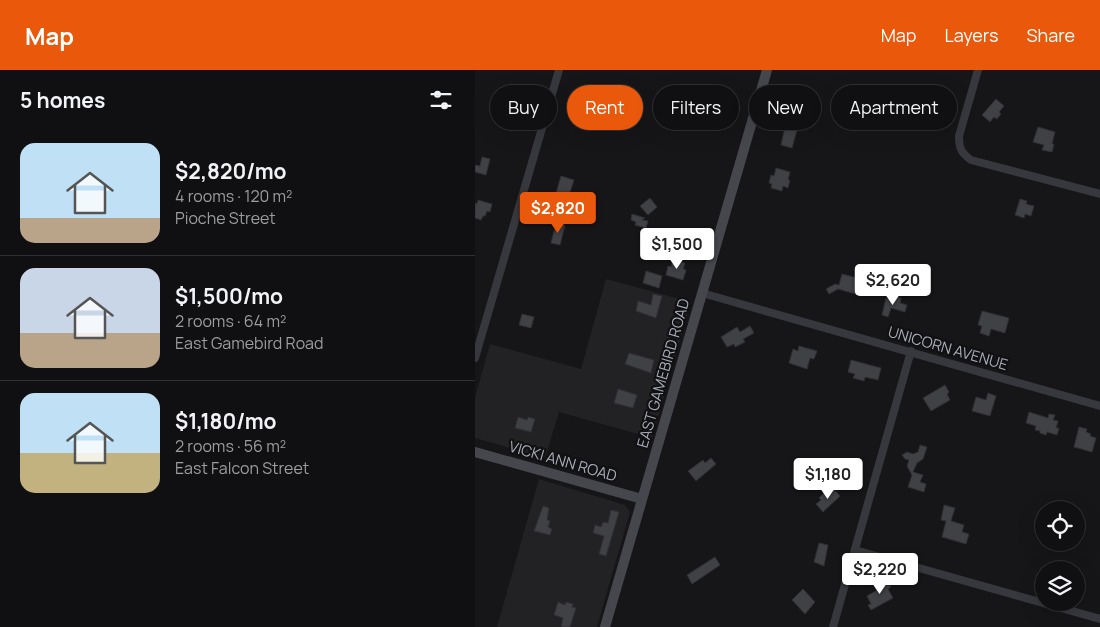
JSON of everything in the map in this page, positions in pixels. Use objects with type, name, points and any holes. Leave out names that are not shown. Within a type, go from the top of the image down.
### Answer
[{"type":"main road","name":"EAST GAMEBIRD ROAD","points":[[605,627],[767,70]]},
{"type":"main road","name":"VICKI ANN ROAD","points":[[475,452],[642,499]]},
{"type":"street","points":[[475,358],[559,70]]},
{"type":"street","points":[[978,70],[959,136],[959,145],[963,155],[971,160],[1100,194]]},
{"type":"street","name":"UNICORN AVENUE","points":[[702,293],[1100,406]]},
{"type":"street","points":[[833,627],[911,351]]},
{"type":"street","points":[[855,550],[1100,619]]},
{"type":"shaded area","points":[[606,279],[691,302],[652,438],[559,412],[545,458],[475,438],[475,398],[490,344],[581,369]]},
{"type":"shaded area","points":[[539,479],[625,505],[630,512],[597,627],[497,627]]},
{"type":"building","points":[[996,99],[1004,106],[999,112],[1001,114],[997,119],[994,117],[990,122],[982,115]]},
{"type":"building","points":[[1038,127],[1055,132],[1052,152],[1042,150],[1044,145],[1033,142]]},
{"type":"building","points":[[784,130],[797,130],[792,148],[781,145]]},
{"type":"building","points":[[482,157],[490,159],[486,175],[475,172],[475,165],[480,166]]},
{"type":"building","points":[[776,168],[790,172],[788,188],[783,186],[782,191],[771,188],[772,184],[769,183],[771,175],[774,176]]},
{"type":"building","points":[[561,176],[574,180],[564,210],[550,207]]},
{"type":"building","points":[[650,198],[657,207],[648,215],[640,206]]},
{"type":"building","points":[[1020,199],[1027,201],[1026,204],[1034,206],[1031,216],[1025,214],[1024,218],[1015,215]]},
{"type":"building","points":[[478,200],[492,204],[490,212],[487,211],[481,220],[475,218],[475,203],[477,204]]},
{"type":"building","points":[[632,214],[645,218],[642,220],[648,221],[646,228],[635,225],[636,222],[631,220]]},
{"type":"building","points":[[556,223],[565,225],[560,245],[551,243]]},
{"type":"building","points":[[673,260],[685,263],[683,269],[686,270],[683,280],[666,275],[668,266],[671,267]]},
{"type":"building","points":[[646,271],[662,276],[659,288],[643,283]]},
{"type":"building","points":[[842,274],[861,279],[860,284],[866,286],[863,296],[838,289],[829,294],[826,289],[835,284],[839,285]]},
{"type":"building","points":[[653,294],[662,296],[656,318],[636,311],[638,301],[651,305]]},
{"type":"building","points":[[893,296],[901,298],[900,303],[907,305],[905,312],[891,308],[888,317],[882,315],[886,298],[892,299]]},
{"type":"building","points":[[982,311],[1009,318],[1005,333],[991,329],[989,336],[980,333],[982,326],[978,325]]},
{"type":"building","points":[[522,314],[534,317],[531,328],[519,325]]},
{"type":"building","points":[[750,326],[754,333],[743,339],[745,342],[735,347],[734,344],[727,347],[721,337],[737,327],[740,332]]},
{"type":"building","points":[[799,346],[817,351],[814,359],[810,358],[807,369],[789,363],[793,349],[798,351]]},
{"type":"building","points":[[629,353],[654,360],[651,373],[625,364]]},
{"type":"building","points":[[851,360],[881,368],[878,380],[865,377],[864,381],[853,378],[855,374],[848,372]]},
{"type":"building","points":[[945,385],[949,392],[947,394],[950,400],[931,411],[923,398]]},
{"type":"building","points":[[618,389],[637,395],[633,408],[614,403]]},
{"type":"building","points":[[988,393],[996,396],[990,416],[972,411],[976,397],[986,400]]},
{"type":"building","points":[[1029,412],[1048,418],[1049,414],[1055,415],[1053,420],[1058,421],[1056,428],[1059,428],[1057,435],[1047,432],[1046,435],[1040,433],[1040,431],[1035,430],[1036,426],[1026,423]]},
{"type":"building","points":[[518,417],[527,420],[528,417],[535,419],[531,432],[515,428]]},
{"type":"building","points":[[1079,427],[1087,429],[1086,432],[1091,434],[1090,436],[1096,438],[1092,452],[1074,447]]},
{"type":"building","points":[[920,445],[927,447],[923,459],[917,463],[913,472],[923,475],[920,482],[926,484],[924,492],[908,487],[912,475],[907,466],[909,460],[905,459],[902,455],[907,452],[913,454],[918,452]]},
{"type":"building","points":[[711,458],[716,464],[696,481],[688,471],[703,460],[705,463]]},
{"type":"building","points":[[834,489],[840,496],[823,512],[816,504],[821,500],[819,498],[826,491],[829,494]]},
{"type":"building","points":[[944,505],[955,508],[951,521],[964,525],[962,532],[969,534],[966,544],[942,537],[946,521],[941,520]]},
{"type":"building","points":[[543,506],[549,508],[547,520],[550,521],[548,527],[552,529],[550,535],[534,531]]},
{"type":"building","points":[[611,510],[619,512],[606,556],[599,554],[604,536],[593,533],[595,525],[601,527],[603,522],[608,523]]},
{"type":"building","points":[[819,543],[828,545],[824,566],[814,562]]},
{"type":"building","points":[[715,557],[720,565],[692,584],[687,575]]},
{"type":"building","points":[[887,580],[891,587],[888,589],[893,598],[871,610],[868,605],[871,604],[867,596],[879,589],[877,585]]},
{"type":"building","points":[[803,589],[815,602],[805,614],[792,600]]},
{"type":"building","points":[[558,602],[565,605],[566,602],[573,604],[572,607],[576,608],[570,627],[561,627],[563,618],[554,615]]}]
